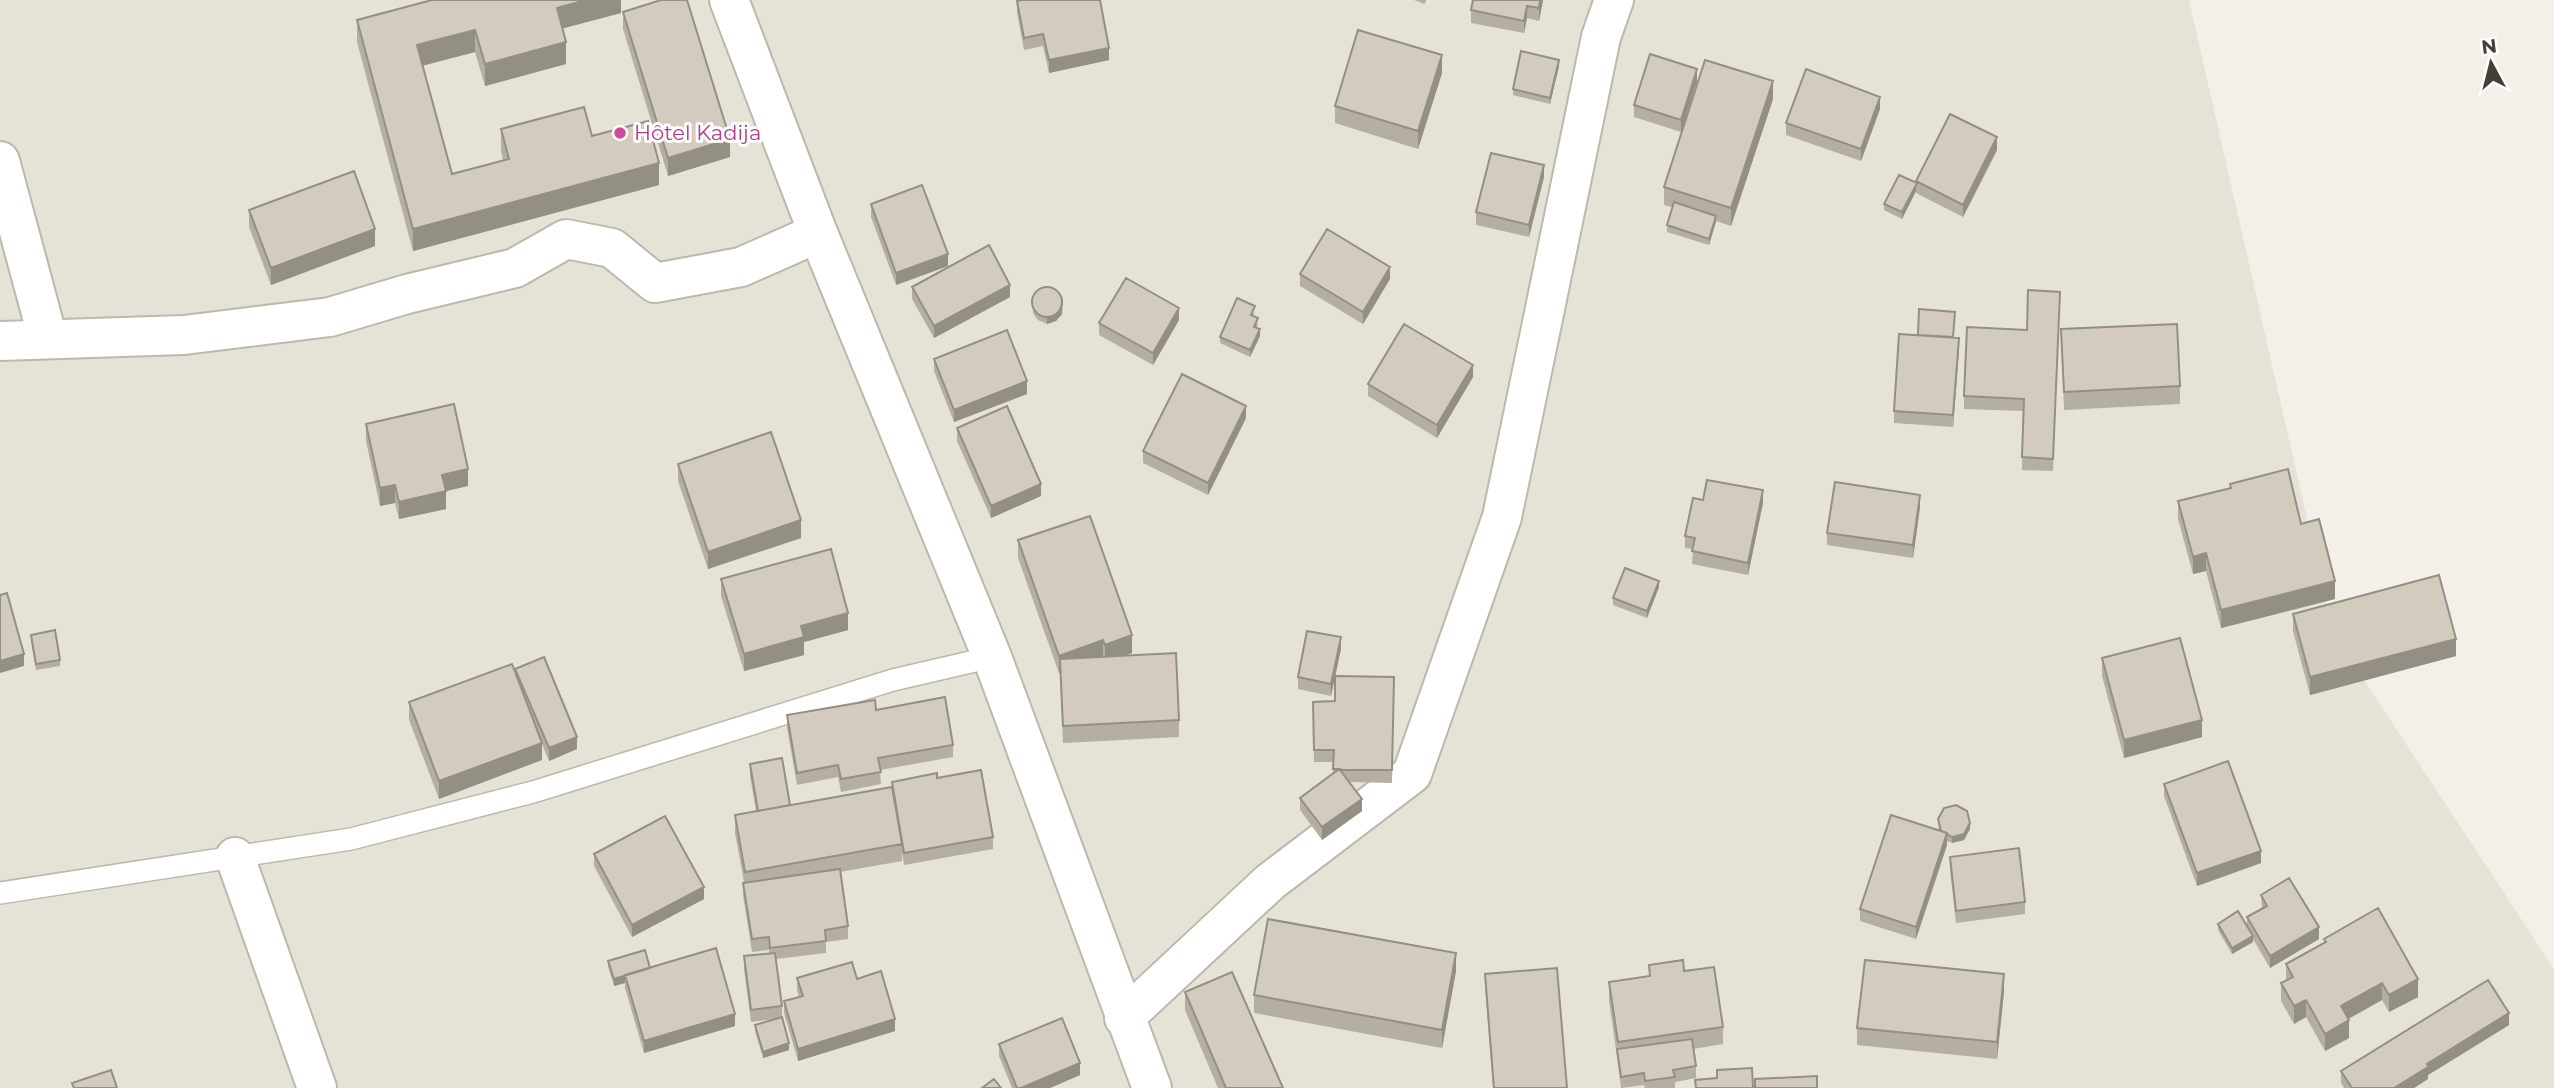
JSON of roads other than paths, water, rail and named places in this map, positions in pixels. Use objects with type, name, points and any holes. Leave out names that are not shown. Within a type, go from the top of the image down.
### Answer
[{"type":"street","points":[[729,0],[818,233],[992,657],[1152,1088]]},
{"type":"street","points":[[1124,1018],[1270,882],[1412,774],[1502,517],[1601,37],[1614,0]]},
{"type":"street","points":[[0,161],[48,339]]},
{"type":"street","points":[[0,341],[184,335],[330,317],[407,294],[514,268],[566,239],[612,248],[655,283],[741,267],[818,233]]},
{"type":"street","points":[[235,857],[317,1088]]},
{"type":"lane","points":[[0,893],[351,839],[533,792],[893,680],[992,657]]},
{"type":"place","name":"Hôtel Kadija","points":[[620,133]]}]
